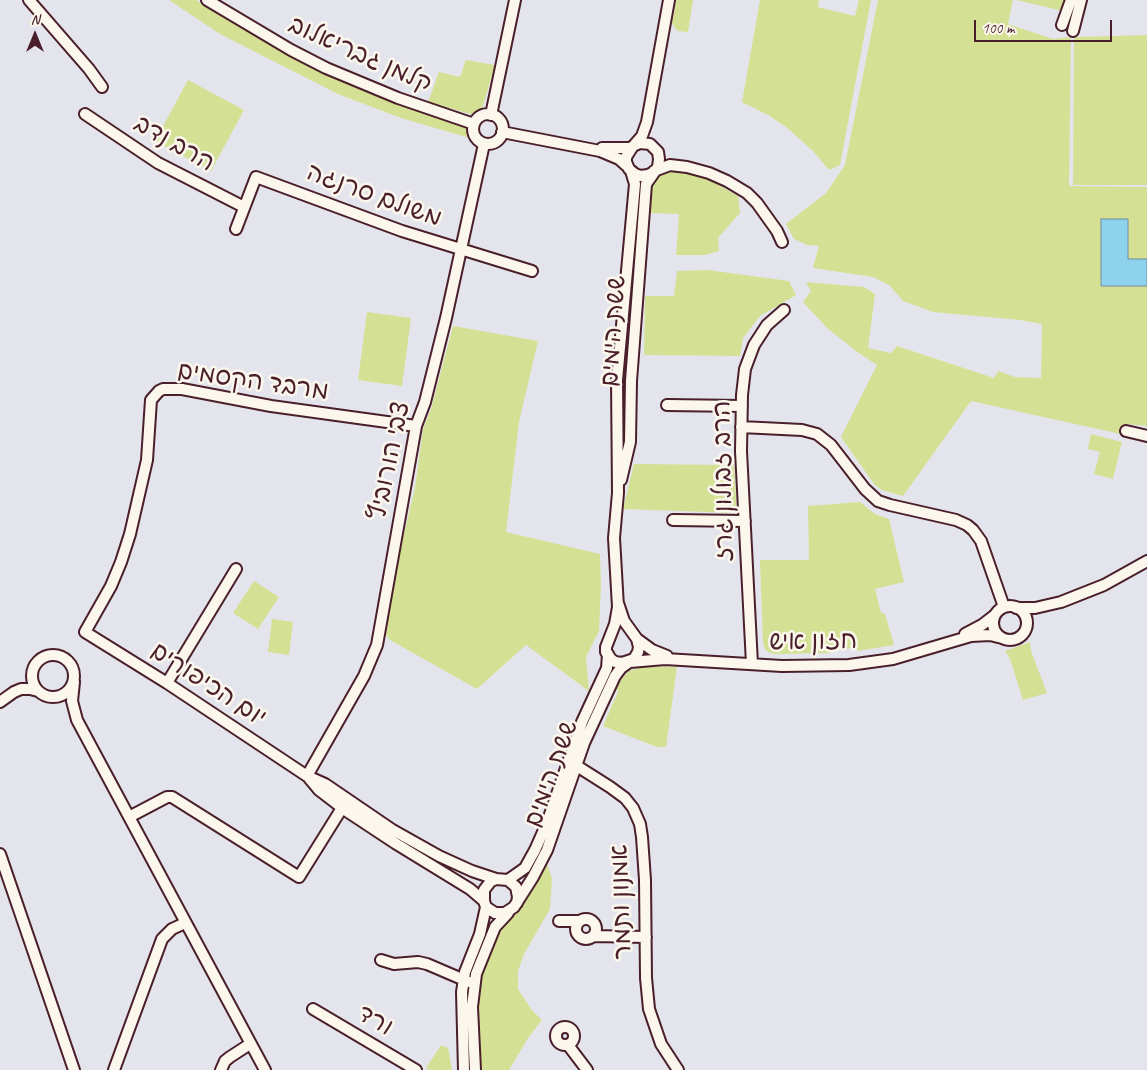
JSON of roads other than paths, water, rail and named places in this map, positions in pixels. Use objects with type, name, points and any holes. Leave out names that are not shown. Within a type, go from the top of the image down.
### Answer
[{"type":"street","points":[[29,0],[89,69],[102,87]]},
{"type":"street","name":"קלמן גבריאלוב","points":[[207,0],[291,50],[326,68],[398,98],[474,124]]},
{"type":"street","points":[[491,115],[515,0]]},
{"type":"street","points":[[629,169],[626,157],[642,136],[649,114],[669,0]]},
{"type":"street","points":[[1062,25],[1071,0]]},
{"type":"street","points":[[1072,31],[1081,0]]},
{"type":"street","name":"הרב נדב","points":[[85,114],[158,163],[244,207]]},
{"type":"street","points":[[649,114],[649,132],[659,162],[653,172]]},
{"type":"street","points":[[491,115],[499,119],[502,132],[494,143],[484,144],[474,134],[474,124],[479,117],[491,115]]},
{"type":"street","points":[[502,132],[586,148],[612,155],[640,176],[645,176],[665,166],[679,166]]},
{"type":"street","points":[[586,148],[619,149],[645,143],[656,150],[665,160],[679,166],[709,173],[746,193],[764,212],[782,242]]},
{"type":"street","name":"צבי הורוביץ","points":[[307,776],[364,676],[377,644],[416,426],[425,402],[446,318],[484,144]]},
{"type":"street","name":"ששת הימים","points":[[609,637],[616,620],[618,603],[614,538],[618,493],[617,380],[635,184],[629,169]]},
{"type":"street","name":"ששת הימים","points":[[618,493],[630,442],[631,382],[646,184],[653,172]]},
{"type":"street","name":"משולם סרנגה","points":[[236,229],[256,177],[402,231],[532,271]]},
{"type":"street","name":"הרב זבולון גרז","points":[[752,664],[741,427],[744,378],[750,352],[757,338],[766,325],[784,310]]},
{"type":"street","name":"מרבד הקסמים","points":[[85,632],[111,586],[130,534],[147,460],[151,400],[159,391],[172,388],[182,389],[271,406],[416,426]]},
{"type":"street","points":[[667,405],[742,406]]},
{"type":"street","points":[[741,427],[802,430],[816,434],[831,445],[875,499],[890,505],[956,520],[967,525],[976,533],[981,541],[1004,607]]},
{"type":"street","points":[[1126,431],[1147,436]]},
{"type":"street","points":[[673,520],[745,521]]},
{"type":"street","points":[[1056,604],[1035,608],[1004,607],[996,614],[993,626],[996,633],[1002,638],[1015,639],[1022,635],[1038,614],[1056,604],[1104,585],[1147,561]]},
{"type":"street","points":[[167,683],[236,569]]},
{"type":"street","name":"ששת הימים","points":[[618,603],[624,621],[635,636]]},
{"type":"street","points":[[1016,608],[1025,615],[1026,628]]},
{"type":"street","name":"חזון איש","points":[[944,643],[977,628],[996,614]]},
{"type":"street","points":[[620,630],[635,636],[638,652],[629,662],[615,662],[608,654],[606,644],[612,633],[620,630]]},
{"type":"street","name":"יום הכיפורים","points":[[85,632],[167,683],[307,776],[325,784],[391,829],[472,871],[496,879]]},
{"type":"street","name":"חזון איש","points":[[629,662],[660,658],[819,666],[873,662],[911,654],[975,635],[990,635],[1002,638]]},
{"type":"street","name":"חזון איש","points":[[635,636],[657,652],[680,660]]},
{"type":"street","name":"ששת הימים","points":[[517,903],[539,868],[572,763],[582,722],[607,668],[608,654]]},
{"type":"street","points":[[0,702],[14,692],[38,660],[46,655],[60,655],[66,658],[72,666],[74,674],[72,700],[78,720],[265,1070]]},
{"type":"street","name":"ששת הימים","points":[[508,880],[520,873],[530,862],[572,763],[584,743],[614,678],[621,668],[629,662]]},
{"type":"street","points":[[34,666],[32,679],[38,691]]},
{"type":"street","points":[[50,697],[63,695],[71,688],[74,682]]},
{"type":"street","points":[[14,692],[30,688],[38,691],[67,707],[78,720]]},
{"type":"street","name":"אמנון ותמר","points":[[572,763],[625,798],[633,808],[640,824],[645,880],[646,978],[649,1008],[660,1044],[678,1070]]},
{"type":"street","name":"יום הכיפורים","points":[[307,776],[319,790],[342,808],[395,843],[470,888],[485,904]]},
{"type":"street","points":[[129,817],[167,797],[172,797],[299,877],[342,808]]},
{"type":"street","points":[[0,854],[74,1070]]},
{"type":"street","points":[[464,1070],[461,1007],[464,981],[471,955],[480,934],[485,904],[484,890],[487,885],[496,879],[508,880],[516,887],[517,903],[501,919],[493,932],[481,959],[474,984],[472,1007],[475,1070]]},
{"type":"street","points":[[485,904],[495,913],[510,911]]},
{"type":"street","points":[[559,921],[578,921],[587,918],[593,921],[596,927],[593,936]]},
{"type":"street","points":[[578,921],[575,927],[578,935],[586,939],[593,936],[646,937]]},
{"type":"street","points":[[114,1070],[162,939],[172,929],[185,923]]},
{"type":"street","points":[[381,960],[394,964],[418,962],[427,964],[474,984]]},
{"type":"street","name":"ורד","points":[[313,1009],[416,1070]]},
{"type":"street","points":[[221,1070],[230,1057],[250,1044]]},
{"type":"street","points":[[568,1045],[587,1070]]},
{"type":"water","points":[[1101,219],[1128,219],[1128,259],[1147,259],[1147,286],[1101,286]]}]
